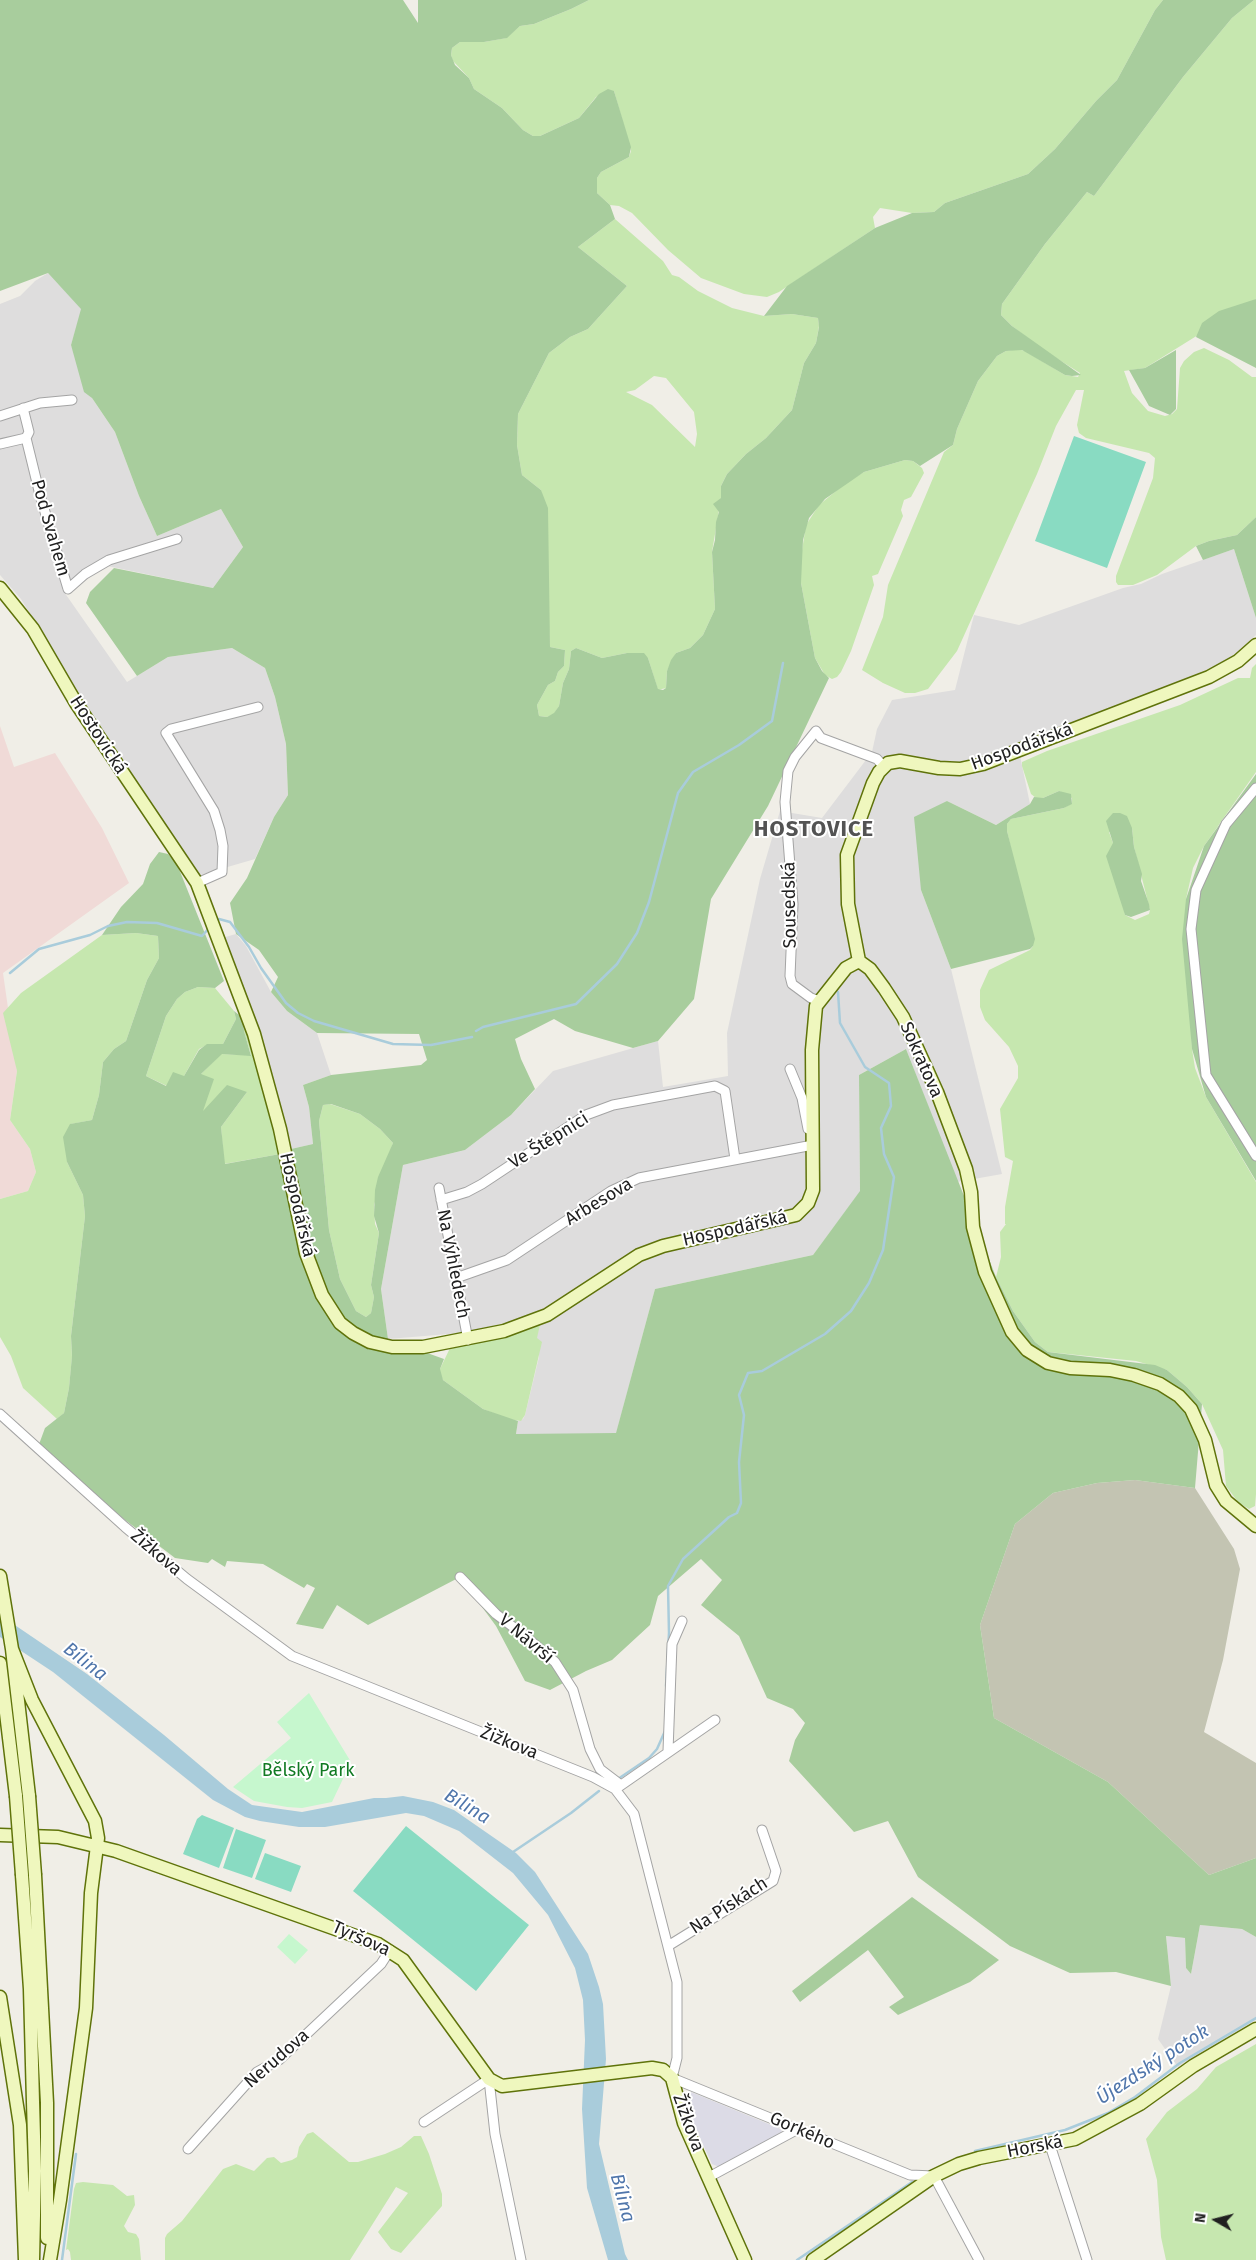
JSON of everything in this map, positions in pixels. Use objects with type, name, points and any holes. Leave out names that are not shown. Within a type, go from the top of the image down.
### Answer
[{"type":"street","points":[[0,416],[40,402],[72,400]]},
{"type":"street","name":"Pod Svahem","points":[[22,408],[29,432],[26,438],[40,495],[68,589],[85,574],[109,560],[177,539]]},
{"type":"street","points":[[0,444],[26,438]]},
{"type":"street","name":"Hostovická","points":[[0,588],[33,629],[76,703],[197,883]]},
{"type":"street","name":"Hospodářská","points":[[884,767],[888,763],[900,761],[939,768],[960,769],[984,764],[1209,677],[1238,661],[1256,645]]},
{"type":"street","points":[[197,883],[222,872],[223,846],[220,830],[214,811],[166,733],[171,729],[258,707]]},
{"type":"street","name":"Sousedská","points":[[820,1001],[811,998],[792,984],[790,976],[793,904],[785,802],[788,771],[795,758],[816,731],[821,738],[877,759],[884,767]]},
{"type":"street","points":[[859,961],[848,904],[847,855],[873,783],[884,767]]},
{"type":"street","points":[[1256,788],[1226,824],[1196,890],[1191,929],[1206,1075],[1256,1156]]},
{"type":"street","name":"Hospodářská","points":[[197,883],[254,1034],[280,1129],[300,1232],[322,1295],[340,1323],[353,1333],[370,1342],[392,1347],[409,1347],[468,1340],[504,1332],[547,1315],[639,1255],[663,1246],[796,1215],[808,1203],[813,1190],[812,1050],[816,1006],[846,968],[859,961]]},
{"type":"street","name":"Sokratova","points":[[859,961],[870,969],[903,1018],[937,1092],[966,1169],[973,1227],[985,1272],[1012,1332],[1027,1350],[1048,1363],[1070,1368],[1110,1370],[1134,1375],[1160,1384],[1179,1396],[1191,1409],[1205,1440],[1216,1485],[1226,1501],[1256,1526]]},
{"type":"street","points":[[790,1069],[802,1098],[813,1143]]},
{"type":"street","name":"Ve Štěpnici","points":[[441,1200],[467,1192],[482,1184],[586,1115],[613,1105],[715,1086],[725,1090],[735,1159]]},
{"type":"street","name":"Arbesova","points":[[456,1278],[507,1260],[611,1191],[639,1178],[813,1143]]},
{"type":"street","name":"Na Výhledech","points":[[438,1188],[468,1340]]},
{"type":"street","name":"Žižkova","points":[[0,1414],[125,1527],[180,1573],[292,1656],[618,1787],[634,1814],[677,1982],[677,2058],[672,2078],[679,2108],[745,2260]]},
{"type":"street","points":[[0,1576],[12,1649],[36,1875],[47,2103],[48,2260]]},
{"type":"street","name":"V Návrší","points":[[460,1577],[496,1614],[555,1662],[573,1690],[590,1749],[600,1769],[618,1787]]},
{"type":"street","points":[[668,1751],[672,1644],[682,1621]]},
{"type":"street","points":[[12,1649],[32,1700],[94,1822],[97,1830],[98,1846],[92,1886],[86,2008],[61,2190],[48,2260]]},
{"type":"street","points":[[0,1663],[16,1796],[30,1989],[35,2171],[33,2260]]},
{"type":"street","points":[[618,1787],[715,1720]]},
{"type":"street","name":"Na Pískách","points":[[668,1946],[772,1881],[776,1871],[762,1830]]},
{"type":"street","name":"Tyršova","points":[[0,1835],[58,1838],[98,1846],[336,1928],[390,1950],[407,1966],[489,2079],[495,2134],[520,2260]]},
{"type":"street","name":"Nerudova","points":[[188,2149],[257,2072],[279,2060],[380,1964],[390,1950]]},
{"type":"street","points":[[0,1997],[20,2125],[25,2260]]},
{"type":"street","name":"Horská","points":[[813,2260],[934,2176],[959,2164],[979,2158],[1075,2139],[1140,2104],[1193,2066],[1256,2029]]},
{"type":"street","points":[[424,2122],[489,2079],[502,2086],[509,2086],[656,2068],[663,2070],[672,2078]]},
{"type":"street","name":"Gorkého","points":[[672,2078],[910,2175],[934,2176]]},
{"type":"street","points":[[708,2178],[798,2129]]},
{"type":"street","points":[[1050,2145],[1087,2260]]},
{"type":"street","points":[[934,2176],[979,2260]]},
{"type":"shaded area","points":[[48,273],[82,309],[71,345],[92,398],[115,432],[139,496],[157,536],[221,509],[243,547],[213,588],[93,563],[62,589],[127,682],[168,657],[232,648],[265,668],[275,697],[286,744],[288,795],[274,817],[255,859],[200,875],[75,688],[21,599],[0,575],[0,304],[20,296],[35,281]]},
{"type":"shaded area","points":[[1234,549],[1256,618],[1256,635],[1228,660],[1167,687],[1018,746],[1030,804],[996,825],[947,801],[921,890],[951,969],[1002,1174],[957,1182],[906,1049],[859,1075],[860,1192],[813,1255],[655,1289],[616,1434],[516,1434],[518,1421],[523,1419],[525,1415],[539,1357],[536,1339],[540,1325],[536,1316],[461,1333],[388,1339],[381,1289],[403,1165],[465,1150],[511,1115],[553,1071],[658,1041],[663,1087],[728,1076],[727,1033],[760,879],[780,811],[822,818],[872,752],[877,729],[892,700],[955,690],[974,615],[1019,625],[1123,588],[1141,584],[1162,574]]},
{"type":"shaded area","points":[[0,726],[14,767],[55,753],[102,828],[129,883],[3,973],[17,1071],[10,1120],[30,1149],[36,1172],[28,1191],[0,1199]]},
{"type":"shaded area","points":[[236,934],[246,946],[271,992],[287,1011],[317,1033],[331,1075],[303,1085],[309,1107],[313,1144],[291,1149],[256,1032],[222,938]]},
{"type":"shaded area","points":[[1135,1480],[1195,1488],[1234,1549],[1240,1569],[1223,1660],[1204,1732],[1256,1763],[1256,1858],[1209,1875],[1108,1782],[994,1718],[980,1625],[1015,1524],[1053,1493],[1097,1483]]},
{"type":"shaded area","points":[[1200,1925],[1242,1929],[1256,1937],[1256,2020],[1178,2067],[1158,2039],[1171,1986],[1166,1936],[1185,1938],[1186,1968],[1191,1974]]},
{"type":"shaded area","points":[[691,2092],[781,2129],[782,2132],[719,2167],[712,2164],[685,2105],[685,2096]]},
{"type":"green space","points":[[0,0],[403,0],[418,23],[418,0],[589,0],[534,24],[520,26],[507,38],[484,42],[460,42],[452,48],[451,55],[455,65],[469,78],[474,89],[502,108],[523,130],[533,136],[540,136],[579,118],[599,94],[608,89],[614,91],[631,147],[629,157],[601,172],[597,178],[597,193],[610,205],[615,219],[578,247],[627,286],[588,329],[570,337],[549,353],[518,414],[517,445],[522,475],[541,490],[548,508],[550,647],[565,650],[564,666],[558,672],[555,681],[548,685],[537,705],[539,716],[547,717],[554,713],[559,706],[563,683],[569,669],[571,651],[576,648],[602,658],[627,653],[644,653],[648,658],[658,689],[663,690],[666,688],[667,671],[676,653],[690,648],[703,635],[715,609],[712,552],[719,512],[713,504],[721,498],[721,486],[727,474],[746,454],[766,438],[792,410],[804,363],[816,343],[819,327],[818,318],[792,314],[764,316],[787,286],[875,228],[912,213],[934,212],[945,203],[1028,174],[1055,149],[1096,101],[1117,80],[1155,10],[1163,0],[1254,0],[1232,18],[1183,77],[1094,196],[1087,192],[1045,244],[1002,304],[1001,315],[1012,326],[1081,375],[1065,375],[1022,350],[1006,351],[997,356],[978,381],[957,429],[953,445],[920,466],[913,461],[905,460],[864,472],[825,499],[809,518],[803,540],[801,583],[815,658],[822,671],[829,678],[768,806],[711,899],[694,999],[658,1041],[633,1048],[575,1031],[554,1019],[515,1039],[521,1059],[535,1089],[511,1115],[465,1150],[403,1165],[381,1289],[388,1339],[444,1359],[440,1369],[443,1380],[483,1409],[518,1421],[516,1434],[616,1433],[655,1289],[813,1255],[860,1191],[859,1075],[906,1049],[996,1277],[1013,1311],[1035,1342],[1048,1352],[1155,1365],[1167,1370],[1187,1387],[1202,1404],[1195,1488],[1135,1480],[1097,1483],[1053,1493],[1015,1524],[980,1625],[994,1718],[1108,1782],[1209,1875],[1256,1858],[1256,1937],[1242,1929],[1200,1925],[1191,1974],[1186,1968],[1185,1938],[1166,1936],[1171,1986],[1116,1972],[1070,1973],[1010,1946],[918,1877],[888,1821],[854,1832],[789,1761],[795,1740],[805,1723],[793,1709],[767,1698],[739,1636],[701,1605],[722,1580],[701,1559],[658,1596],[650,1625],[612,1660],[550,1690],[525,1681],[496,1626],[460,1577],[368,1625],[337,1605],[323,1629],[296,1624],[315,1588],[307,1584],[304,1588],[263,1564],[227,1561],[225,1567],[212,1559],[208,1563],[175,1558],[116,1513],[38,1447],[45,1428],[64,1413],[69,1388],[72,1356],[71,1336],[85,1216],[83,1195],[67,1162],[63,1137],[70,1124],[92,1120],[99,1095],[103,1062],[114,1049],[126,1041],[147,980],[159,958],[158,936],[136,933],[102,935],[121,907],[143,884],[150,864],[159,852],[168,854],[177,864],[224,981],[215,988],[198,987],[185,992],[177,999],[166,1016],[146,1076],[166,1086],[173,1072],[184,1076],[199,1050],[207,1044],[223,1044],[236,1019],[234,1011],[243,1018],[244,1031],[251,1056],[222,1054],[201,1074],[214,1079],[203,1111],[227,1085],[247,1092],[221,1127],[225,1164],[280,1154],[291,1149],[313,1144],[309,1107],[303,1085],[331,1075],[421,1065],[427,1060],[419,1034],[317,1033],[287,1011],[271,992],[278,977],[259,950],[236,934],[230,903],[247,878],[274,817],[288,795],[286,744],[275,697],[265,668],[232,648],[168,657],[137,676],[86,603],[90,592],[114,568],[213,588],[243,547],[221,509],[157,536],[139,496],[115,432],[92,398],[84,392],[71,345],[81,309],[48,273],[0,291]],"holes":[[[331,1104],[360,1114],[380,1129],[393,1143],[378,1177],[375,1190],[374,1216],[379,1233],[371,1285],[374,1297],[371,1313],[366,1317],[356,1311],[340,1279],[329,1230],[319,1121],[323,1105]]]},
{"type":"green space","points":[[589,0],[1163,0],[1155,10],[1117,80],[1096,101],[1055,149],[1028,174],[945,203],[934,212],[912,213],[880,208],[873,217],[875,228],[779,292],[767,297],[744,294],[701,278],[668,250],[632,213],[619,206],[610,205],[597,193],[597,178],[601,172],[629,157],[631,151],[614,91],[596,97],[579,118],[540,136],[533,136],[523,130],[502,108],[474,89],[469,78],[453,61],[451,55],[452,48],[460,42],[484,42],[506,38],[520,26],[534,24]]},
{"type":"green space","points":[[1256,0],[1256,299],[1145,368],[1124,371],[1132,393],[1148,411],[1165,416],[1172,414],[1177,409],[1180,368],[1184,361],[1194,352],[1204,348],[1229,360],[1252,377],[1256,377],[1256,517],[1237,535],[1196,546],[1157,575],[1133,585],[1118,585],[1116,576],[1153,478],[1155,458],[1149,453],[1086,438],[1079,433],[1077,425],[1084,390],[1076,390],[1056,426],[1037,474],[957,651],[928,689],[915,693],[905,693],[883,683],[862,670],[883,617],[888,585],[944,452],[953,445],[957,429],[978,381],[997,356],[1006,351],[1018,349],[1025,351],[1065,375],[1078,377],[1080,373],[1042,349],[1012,326],[1001,315],[1002,304],[1045,244],[1087,192],[1094,196],[1183,77],[1232,18]]},
{"type":"green space","points":[[615,219],[663,261],[672,275],[679,277],[698,291],[732,308],[764,316],[792,314],[818,318],[819,326],[816,343],[804,363],[792,410],[766,438],[746,454],[727,474],[721,486],[721,498],[712,552],[715,609],[703,635],[690,648],[676,653],[667,671],[666,688],[658,690],[648,658],[627,653],[602,658],[576,648],[571,651],[569,669],[563,683],[559,706],[554,714],[547,717],[539,716],[537,705],[548,685],[555,681],[558,672],[564,666],[565,650],[550,647],[541,490],[522,475],[517,445],[518,414],[549,353],[570,337],[588,329],[627,286],[578,247]],"holes":[[[654,376],[666,378],[694,412],[697,434],[695,447],[652,405],[626,392],[635,390]]]},
{"type":"green space","points":[[1256,299],[1256,368],[1196,337],[1202,323],[1219,311]]},
{"type":"green space","points":[[1176,350],[1176,409],[1170,415],[1149,406],[1129,370],[1145,368]]},
{"type":"green space","points":[[1074,436],[1146,462],[1107,568],[1035,541]]},
{"type":"green space","points":[[905,460],[913,461],[922,468],[924,473],[911,497],[904,500],[901,510],[903,516],[878,574],[872,576],[874,585],[851,651],[841,672],[832,679],[825,675],[815,658],[801,583],[800,563],[806,525],[819,505],[847,482],[864,472]]},
{"type":"green space","points":[[1256,517],[1256,618],[1234,549],[1203,560],[1196,546],[1237,535]]},
{"type":"green space","points":[[1256,664],[1256,772],[1204,846],[1193,868],[1186,899],[1192,1049],[1195,1068],[1206,1097],[1256,1182],[1256,1494],[1255,1506],[1249,1509],[1238,1502],[1226,1486],[1223,1450],[1202,1404],[1187,1387],[1167,1370],[1136,1361],[1048,1352],[1035,1342],[1013,1311],[996,1277],[1001,1257],[1000,1232],[1006,1224],[1005,1207],[1013,1161],[1005,1157],[1000,1109],[1018,1078],[1018,1066],[1009,1047],[985,1020],[980,1007],[980,990],[989,970],[1030,950],[1033,946],[1007,824],[1011,819],[1064,808],[1072,803],[1072,798],[1059,791],[1043,798],[1036,798],[1031,794],[1022,762],[1047,751],[1180,705],[1238,678],[1250,678],[1252,668]],"holes":[[[1132,828],[1134,847],[1150,910],[1149,914],[1135,920],[1125,915],[1113,843],[1109,832]]]},
{"type":"green space","points":[[1256,774],[1256,1181],[1206,1097],[1192,1049],[1182,939],[1186,899],[1204,846]]},
{"type":"green space","points":[[1059,791],[1071,794],[1072,804],[1064,808],[1011,819],[1007,824],[1007,831],[1035,939],[1033,946],[1030,949],[951,969],[921,890],[914,817],[947,801],[996,825],[1030,804],[1034,797],[1043,798]]},
{"type":"green space","points":[[1113,813],[1127,816],[1132,828],[1134,847],[1142,874],[1141,881],[1149,904],[1150,910],[1131,917],[1125,915],[1106,856],[1113,843],[1106,821]]},
{"type":"green space","points":[[136,933],[158,936],[159,958],[147,980],[126,1041],[114,1049],[103,1062],[99,1095],[92,1120],[71,1124],[67,1162],[83,1195],[85,1216],[71,1336],[72,1357],[69,1388],[64,1413],[57,1419],[23,1388],[11,1356],[0,1337],[0,1199],[28,1191],[36,1172],[30,1149],[10,1120],[17,1071],[3,1013],[21,993],[102,935]]},
{"type":"green space","points":[[198,987],[215,988],[234,1011],[236,1019],[223,1044],[207,1045],[199,1049],[184,1076],[167,1086],[146,1076],[166,1016],[177,999],[185,992]]},
{"type":"green space","points":[[243,1018],[280,1154],[224,1164],[221,1127],[247,1092],[202,1112],[201,1074],[221,1054],[251,1055],[244,1031]]},
{"type":"green space","points":[[330,1104],[360,1114],[380,1129],[393,1143],[374,1205],[375,1224],[379,1233],[371,1285],[374,1297],[371,1313],[366,1317],[356,1311],[340,1279],[329,1230],[319,1121],[323,1105]]},
{"type":"green space","points":[[538,1324],[540,1325],[537,1338],[542,1342],[525,1415],[521,1421],[508,1419],[483,1409],[443,1380],[440,1375],[440,1369],[450,1348],[505,1337]]},
{"type":"green space","name":"Bělský Park","points":[[309,1693],[351,1762],[332,1802],[302,1808],[254,1801],[233,1787],[291,1738],[277,1722]]},
{"type":"green space","points":[[202,1815],[234,1828],[219,1868],[183,1854],[197,1819]]},
{"type":"green space","points":[[406,1826],[529,1925],[476,1991],[353,1891]]},
{"type":"green space","points":[[236,1829],[266,1840],[252,1878],[223,1868]]},
{"type":"green space","points":[[265,1853],[301,1866],[291,1892],[255,1879]]},
{"type":"green space","points":[[912,1897],[999,1960],[970,1982],[898,2015],[889,2007],[904,1997],[868,1950],[800,2002],[792,1991]]},
{"type":"green space","points":[[289,1934],[308,1950],[295,1964],[277,1947]]},
{"type":"green space","points":[[1256,2044],[1256,2260],[1166,2260],[1161,2237],[1157,2180],[1146,2139],[1167,2112],[1197,2089],[1216,2067]]},
{"type":"green space","points":[[313,2132],[349,2162],[358,2162],[385,2154],[401,2147],[414,2136],[421,2136],[442,2194],[442,2206],[401,2253],[391,2249],[378,2232],[408,2193],[396,2187],[350,2260],[165,2260],[165,2238],[167,2234],[182,2221],[223,2169],[236,2164],[254,2171],[267,2158],[274,2157],[281,2163],[292,2160],[297,2157],[299,2147],[307,2134]]},
{"type":"green space","points":[[76,2183],[113,2185],[127,2196],[134,2195],[135,2205],[124,2226],[128,2232],[136,2234],[139,2239],[141,2260],[71,2260],[70,2252],[68,2249],[66,2250],[74,2189]]},
{"type":"water","points":[[0,1615],[87,1674],[228,1789],[252,1805],[302,1812],[374,1798],[403,1796],[433,1802],[454,1810],[516,1853],[535,1872],[588,1954],[599,1987],[603,2004],[606,2059],[599,2144],[628,2260],[608,2260],[587,2188],[582,2109],[585,2040],[583,2000],[575,1968],[548,1915],[513,1873],[459,1831],[424,1816],[406,1813],[325,1827],[299,1827],[245,1817],[213,1800],[53,1672],[0,1637]]},
{"type":"waterway","points":[[476,1031],[483,1027],[576,1004],[617,964],[637,933],[649,902],[678,793],[693,772],[739,745],[772,721],[783,663]]},
{"type":"waterway","points":[[216,922],[219,919],[230,922],[286,1003],[298,1013],[314,1021],[393,1044],[431,1045],[472,1037]]},
{"type":"waterway","points":[[10,973],[39,949],[90,935],[108,926],[127,922],[157,923],[202,936],[210,927]]},
{"type":"waterway","points":[[666,1686],[669,1633],[668,1586],[683,1559],[729,1517],[737,1513],[741,1503],[739,1462],[744,1415],[739,1395],[748,1373],[762,1371],[825,1334],[851,1311],[869,1283],[883,1250],[894,1177],[884,1154],[881,1128],[891,1106],[889,1083],[865,1067],[840,1023],[838,992]]},
{"type":"waterway","points":[[618,1779],[649,1758],[657,1749],[665,1731]]},
{"type":"waterway","points":[[513,1852],[571,1813],[599,1791]]},
{"type":"waterway","name":"Újezdský potok","points":[[975,2151],[1065,2130],[1108,2113],[1135,2097],[1180,2063],[1256,2018]]},
{"type":"waterway","points":[[62,2260],[76,2154]]},
{"type":"waterway","name":"Újezdský potok","points":[[797,2260],[912,2182]]},
{"type":"district","name":"HOSTOVICE","points":[[814,830]]},
{"type":"water label","name":"Bílina","points":[[85,1662]]},
{"type":"water label","name":"Bílina","points":[[467,1807]]},
{"type":"water label","name":"Bílina","points":[[622,2198]]}]
